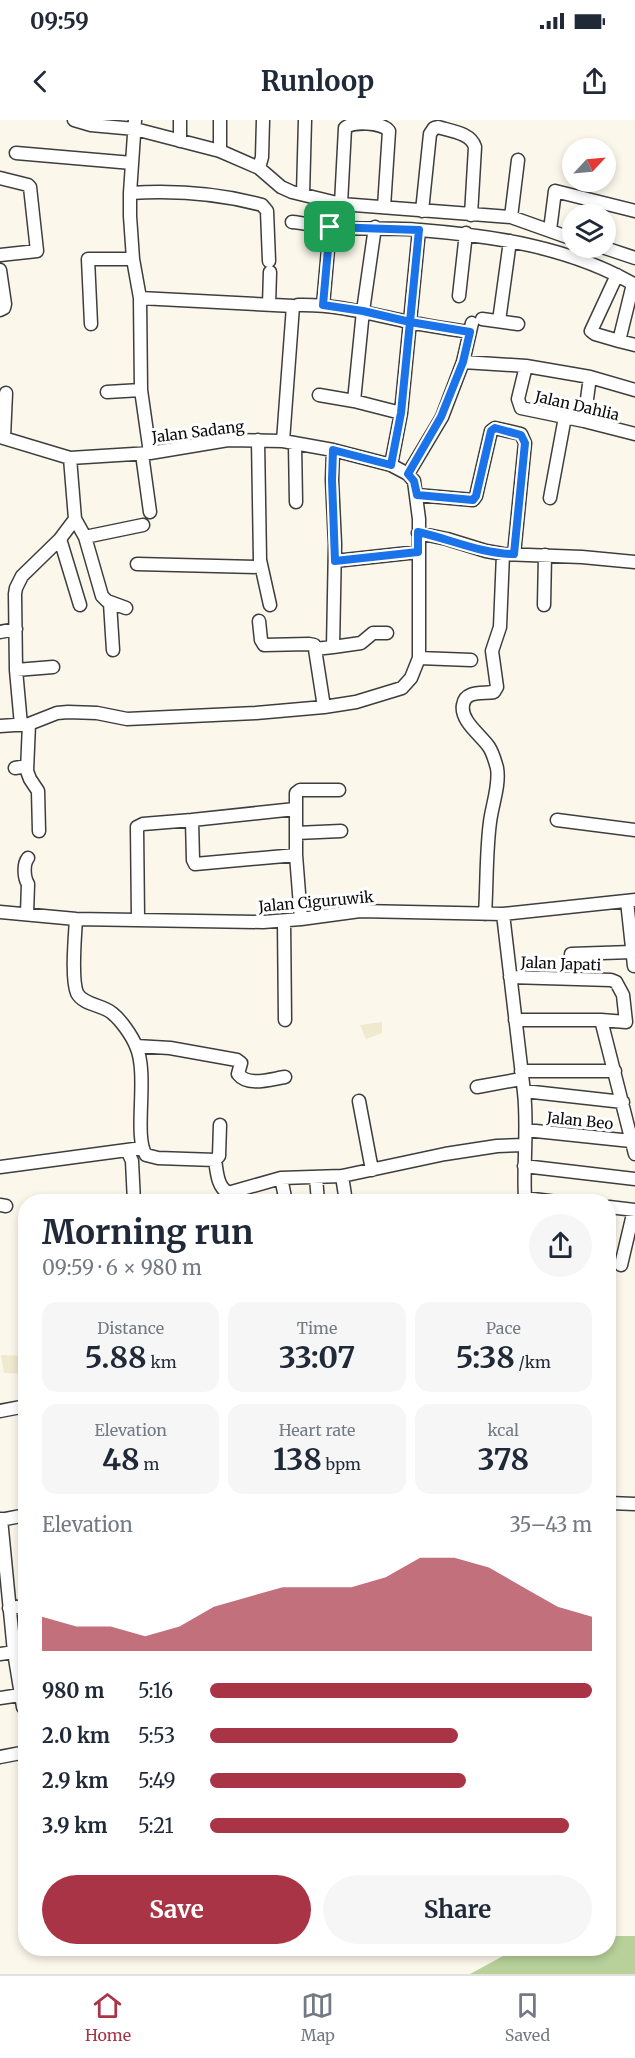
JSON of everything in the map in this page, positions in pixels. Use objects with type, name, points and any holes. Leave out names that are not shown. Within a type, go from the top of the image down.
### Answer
[{"type":"street","points":[[74,120],[135,124],[180,141],[220,151],[260,168],[281,188],[316,199],[341,204],[511,218],[562,235]]},
{"type":"street","points":[[180,120],[180,141]]},
{"type":"street","points":[[220,120],[220,151]]},
{"type":"street","points":[[260,168],[263,120]]},
{"type":"street","points":[[303,194],[305,120]]},
{"type":"street","points":[[135,124],[130,193],[133,259],[140,298],[141,390],[150,512]]},
{"type":"street","points":[[341,204],[345,128],[354,124],[383,126],[389,131],[384,207]]},
{"type":"street","points":[[422,211],[430,134],[434,128],[438,127],[469,137],[473,141],[475,147],[471,215]]},
{"type":"street","points":[[16,153],[132,163]]},
{"type":"street","points":[[511,218],[518,160]]},
{"type":"street","points":[[0,178],[28,185],[30,188],[37,251],[0,255]]},
{"type":"street","points":[[550,230],[555,191],[635,211]]},
{"type":"street","points":[[130,193],[203,192],[262,205],[267,211],[270,266],[269,305]]},
{"type":"street","points":[[292,222],[330,227],[466,233],[572,256],[634,284],[619,340]]},
{"type":"street","points":[[323,305],[330,227]]},
{"type":"street","points":[[354,401],[363,311],[375,228]]},
{"type":"street","points":[[391,465],[401,413],[419,230]]},
{"type":"street","points":[[459,296],[466,233]]},
{"type":"street","points":[[500,321],[510,241]]},
{"type":"street","points":[[616,252],[635,258]]},
{"type":"street","points":[[91,324],[88,259],[133,259]]},
{"type":"street","points":[[0,270],[5,304],[0,310]]},
{"type":"street","points":[[616,275],[591,331],[635,345]]},
{"type":"street","points":[[140,298],[293,306],[289,442],[296,502]]},
{"type":"street","points":[[298,305],[323,305],[363,311],[410,322],[474,325],[500,321],[518,324]]},
{"type":"street","points":[[0,726],[25,725],[57,713],[68,712],[127,719],[256,713],[324,707],[356,702],[402,688],[411,678],[418,658],[417,495],[414,481],[408,474],[441,417],[463,362],[474,325]]},
{"type":"street","points":[[463,362],[525,366],[590,377],[635,390]]},
{"type":"street","name":"Jalan Dahlia","points":[[525,366],[518,399],[521,408],[635,434]]},
{"type":"street","points":[[584,421],[590,377]]},
{"type":"street","points":[[107,392],[141,390]]},
{"type":"street","points":[[2,437],[6,393]]},
{"type":"street","points":[[319,395],[401,413]]},
{"type":"street","points":[[550,498],[565,417]]},
{"type":"street","points":[[417,495],[473,500],[476,496],[491,431],[495,428],[521,435],[525,443],[500,627],[492,651],[497,687],[494,692],[466,697],[463,704],[463,713],[489,747],[498,778],[489,825],[486,914]]},
{"type":"street","name":"Jalan Sadang","points":[[2,437],[70,458],[146,454],[228,440],[289,442],[333,450],[391,465],[408,474]]},
{"type":"street","points":[[258,440],[261,567],[270,605]]},
{"type":"street","points":[[333,450],[335,561],[333,647]]},
{"type":"street","points":[[70,458],[75,519],[85,537],[100,592],[110,603],[126,608]]},
{"type":"street","points":[[39,831],[38,791],[21,767],[25,725],[16,670],[15,594],[18,583],[28,570],[60,539],[75,519]]},
{"type":"street","points":[[85,537],[143,525]]},
{"type":"street","points":[[418,532],[486,551],[582,556],[635,562]]},
{"type":"street","points":[[60,539],[80,605]]},
{"type":"street","points":[[335,561],[418,552]]},
{"type":"street","points":[[544,605],[545,555]]},
{"type":"street","points":[[136,564],[261,567]]},
{"type":"street","points":[[110,603],[112,650]]},
{"type":"street","points":[[259,621],[261,640],[264,645],[314,645],[324,707]]},
{"type":"street","points":[[0,632],[16,629]]},
{"type":"street","points":[[315,649],[361,643],[373,633],[387,633]]},
{"type":"street","points":[[418,658],[471,660]]},
{"type":"street","points":[[16,670],[53,667]]},
{"type":"street","points":[[301,920],[296,855],[297,792],[339,790]]},
{"type":"street","points":[[138,920],[137,827],[143,824],[295,809]]},
{"type":"street","points":[[192,820],[195,864],[296,855]]},
{"type":"street","points":[[557,820],[635,830]]},
{"type":"street","points":[[296,833],[341,831]]},
{"type":"street","points":[[27,914],[28,884],[25,862],[28,858]]},
{"type":"street","points":[[631,901],[634,966]]},
{"type":"street","name":"Jalan Ciguruwik","points":[[0,912],[76,920],[284,921],[360,911],[503,914],[631,901]]},
{"type":"street","points":[[503,914],[526,1130],[525,1194]]},
{"type":"street","points":[[76,920],[74,969],[78,993],[84,1000],[114,1014],[136,1046],[142,1074],[142,1148],[146,1155],[158,1158],[215,1160],[219,1156],[220,1125]]},
{"type":"street","points":[[284,921],[285,1020]]},
{"type":"street","points":[[571,954],[632,952]]},
{"type":"street","name":"Jalan Japati","points":[[510,977],[611,980],[616,982],[623,994],[631,1021],[515,1020]]},
{"type":"street","points":[[601,1020],[635,1154]]},
{"type":"street","points":[[136,1046],[170,1048],[237,1060],[241,1064],[238,1074],[246,1080],[263,1081],[285,1077]]},
{"type":"street","points":[[477,1087],[615,1071]]},
{"type":"street","points":[[522,1080],[623,1102]]},
{"type":"street","points":[[359,1101],[372,1170]]},
{"type":"street","name":"Jalan Beo","points":[[526,1130],[631,1142]]},
{"type":"street","points":[[215,1160],[218,1178],[228,1193],[281,1178],[342,1176],[445,1154],[497,1146],[525,1145]]},
{"type":"street","points":[[0,1167],[142,1148]]},
{"type":"street","points":[[127,1150],[132,1161],[134,1194]]},
{"type":"street","points":[[524,1167],[635,1179]]},
{"type":"street","points":[[342,1176],[345,1194]]},
{"type":"street","points":[[316,1177],[317,1194]]},
{"type":"street","points":[[281,1178],[284,1194]]},
{"type":"street","points":[[616,1208],[634,1210],[627,1260]]},
{"type":"street","points":[[0,1411],[18,1408]]},
{"type":"street","points":[[616,1503],[635,1504]]},
{"type":"street","points":[[18,1517],[1,1520],[9,1608],[18,1643]]},
{"type":"street","points":[[9,1608],[18,1607]]},
{"type":"street","points":[[0,1654],[18,1651]]},
{"type":"street","points":[[0,1698],[18,1695]]},
{"type":"street","points":[[0,1757],[18,1754]]},
{"type":"shaded area","points":[[382,1022],[382,1033],[366,1039],[360,1025]]},
{"type":"shaded area","points":[[1,1355],[18,1356],[18,1374],[4,1373]]},
{"type":"green space","points":[[616,1936],[635,1936],[635,1974],[470,1974],[503,1956],[616,1956]]},
{"type":"route","points":[[330,227],[323,305],[410,322],[401,413],[391,465],[333,450],[335,561],[418,552],[418,532],[486,551],[514,554],[524,437],[492,429],[476,496],[473,500],[417,495],[414,481],[408,474],[441,417],[463,362],[470,332],[410,322],[419,230],[330,227]]}]
